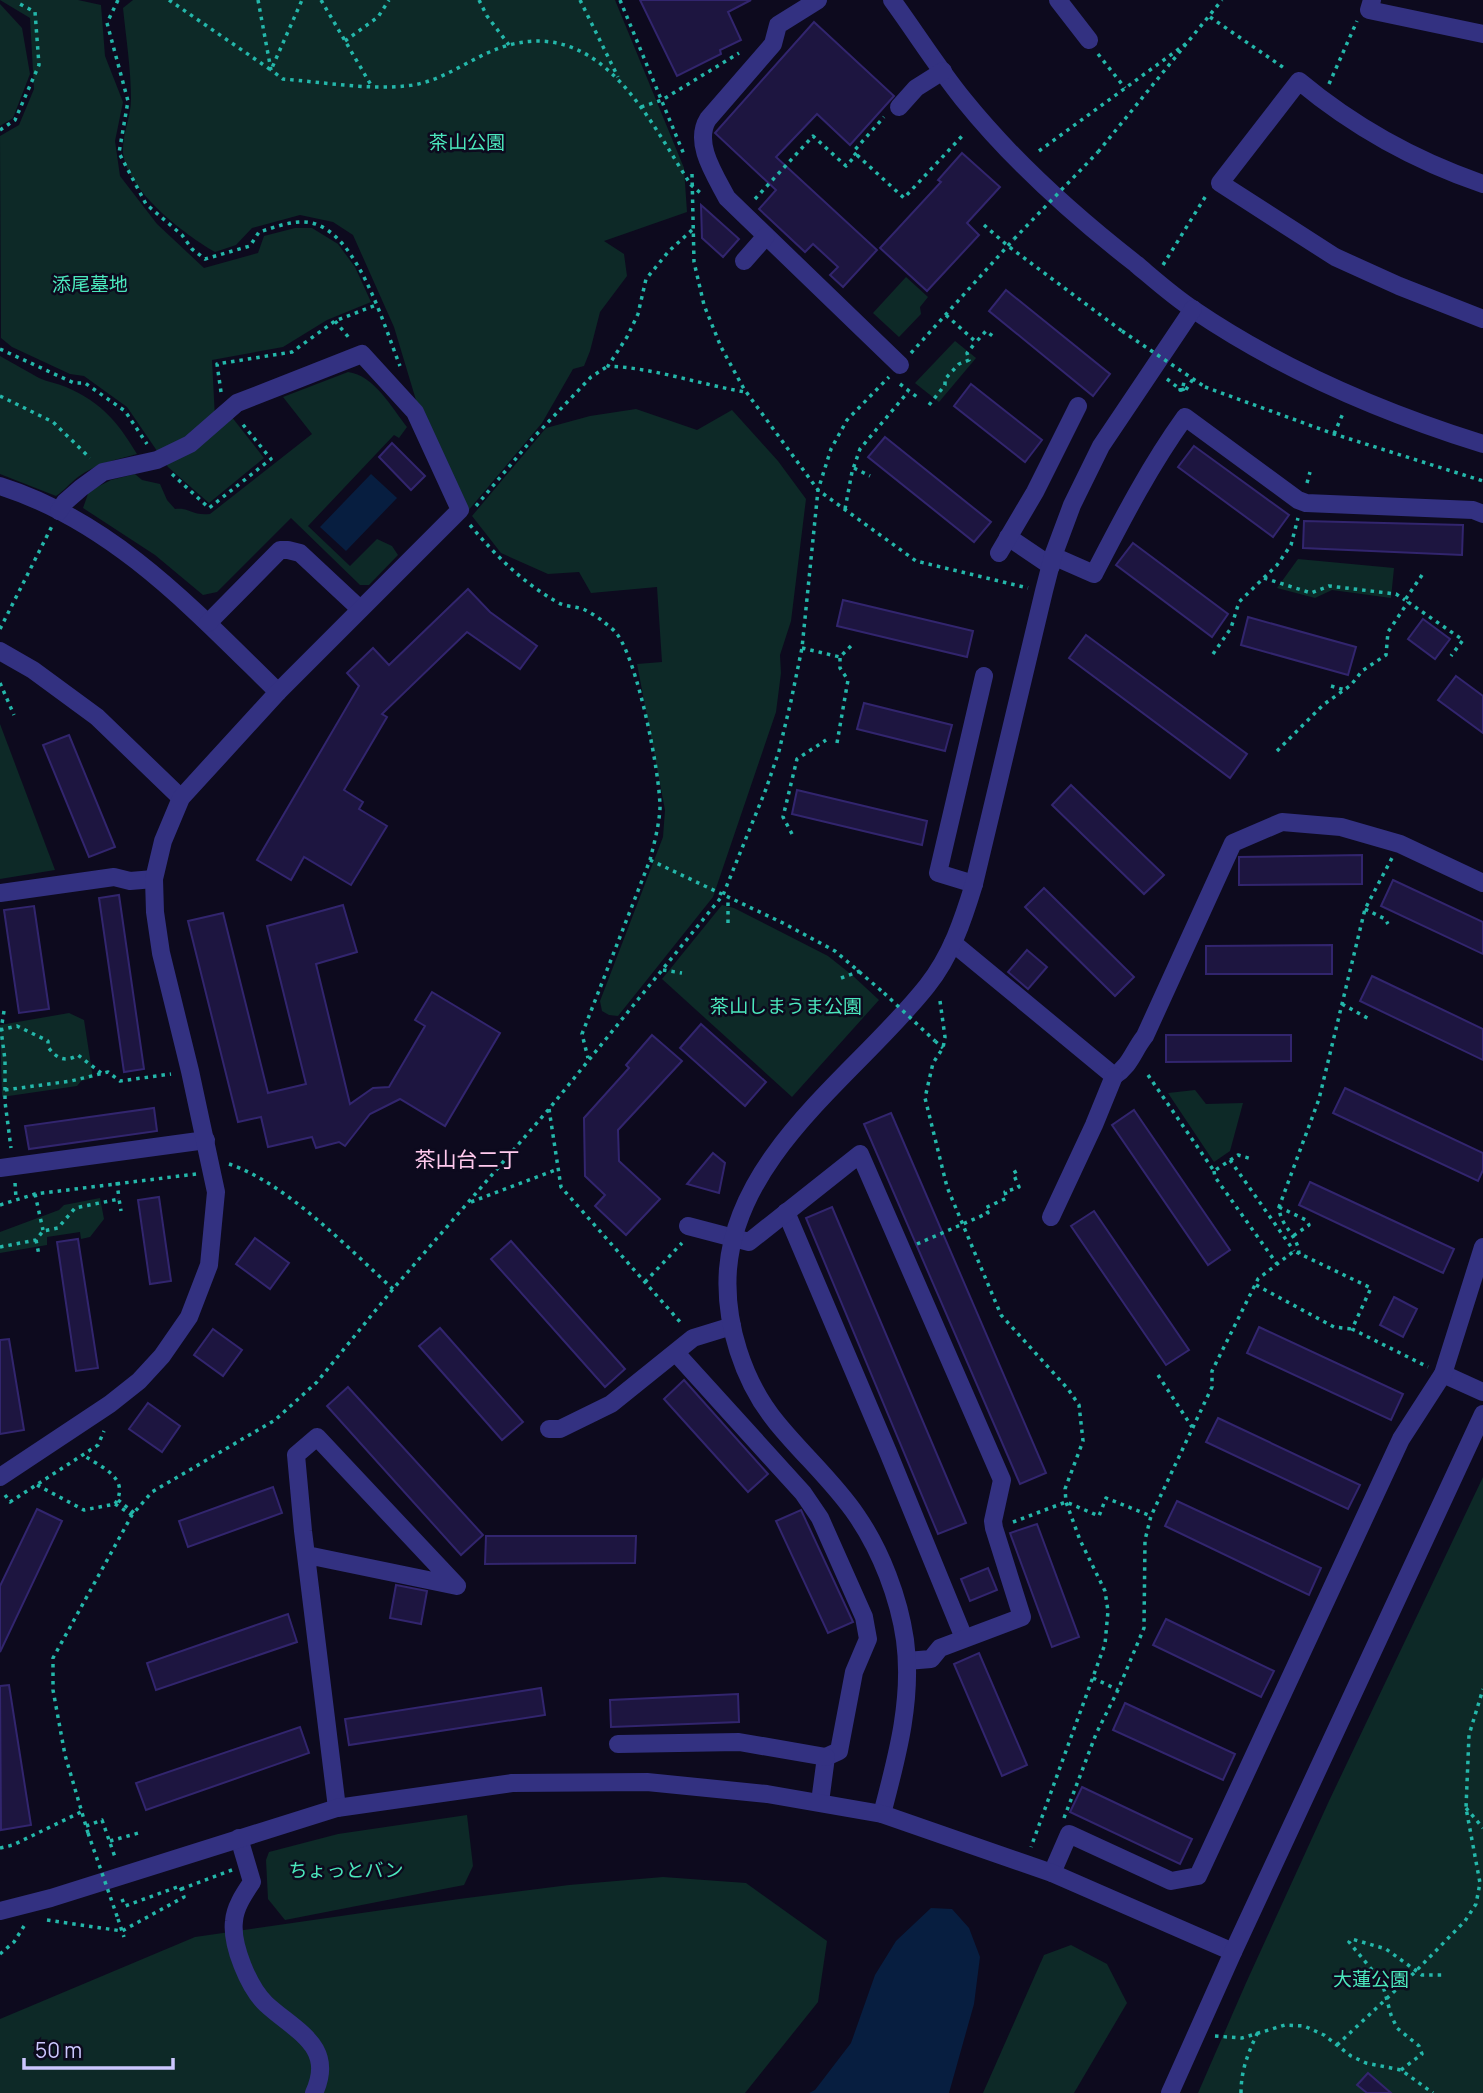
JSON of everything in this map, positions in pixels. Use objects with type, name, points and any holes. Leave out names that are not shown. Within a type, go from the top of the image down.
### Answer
[{"type":"street","points":[[818,0],[778,25],[773,44],[702,128],[701,138],[713,171],[727,198],[895,370]]},
{"type":"street","points":[[892,0],[963,99],[1026,169],[1096,233],[1193,310],[1331,386],[1483,444]]},
{"type":"street","points":[[1058,0],[1091,45]]},
{"type":"street","points":[[1371,5],[1483,34]]},
{"type":"street","points":[[893,110],[916,88],[943,71]]},
{"type":"street","points":[[1483,184],[1412,155],[1357,124],[1298,81],[1220,183],[1335,257],[1398,286],[1483,319]]},
{"type":"street","points":[[744,261],[766,236]]},
{"type":"street","points":[[883,1814],[905,1716],[908,1679],[905,1639],[895,1595],[859,1518],[776,1421],[752,1385],[734,1338],[729,1304],[728,1269],[733,1238],[753,1185],[778,1148],[927,986],[953,943],[974,884],[1044,591],[1072,505],[1101,446],[1193,310]]},
{"type":"street","points":[[0,1477],[110,1404],[139,1381],[162,1356],[189,1317],[209,1265],[216,1192],[161,953],[155,912],[154,879],[163,841],[181,798],[278,692],[360,609],[463,514],[415,412],[362,354],[234,406],[191,444],[157,460],[103,472],[73,495],[59,511]]},
{"type":"street","points":[[999,553],[1035,492],[1078,406]]},
{"type":"street","points":[[1008,537],[1052,561],[1094,574],[1158,454],[1185,417],[1302,501],[1473,510],[1483,514]]},
{"type":"street","points":[[0,486],[59,511],[121,547],[176,592],[278,692]]},
{"type":"street","points":[[208,623],[280,550],[300,553],[360,609]]},
{"type":"street","points":[[0,651],[33,670],[97,717],[181,798]]},
{"type":"street","points":[[974,884],[938,873],[984,676]]},
{"type":"street","points":[[1051,1217],[1114,1076],[1127,1068],[1135,1048],[1145,1036],[1233,843],[1282,822],[1340,827],[1400,844],[1483,883]]},
{"type":"street","points":[[0,893],[114,877],[130,881],[154,879]]},
{"type":"street","points":[[953,943],[1114,1076]]},
{"type":"street","points":[[6,1167],[206,1140]]},
{"type":"street","points":[[692,1227],[749,1242],[860,1154],[1002,1480],[993,1521],[994,1528],[1022,1617],[940,1648],[930,1659],[907,1661]]},
{"type":"street","points":[[786,1212],[964,1638]]},
{"type":"street","points":[[1052,1873],[1069,1834],[1171,1881],[1198,1876],[1401,1439],[1443,1374],[1483,1247]]},
{"type":"street","points":[[549,1429],[559,1429],[611,1404],[694,1338],[732,1326]]},
{"type":"street","points":[[618,1744],[739,1742],[826,1757],[839,1751],[854,1672],[868,1639],[864,1617],[820,1518],[803,1493],[676,1353]]},
{"type":"street","points":[[1443,1374],[1483,1392]]},
{"type":"street","points":[[1170,2093],[1483,1414]]},
{"type":"street","points":[[307,1555],[457,1586],[317,1437],[296,1455],[307,1555],[337,1808]]},
{"type":"street","points":[[820,1802],[826,1757]]},
{"type":"street","points":[[0,1911],[51,1898],[337,1808],[525,1783],[647,1782],[820,1802],[883,1814],[1052,1873],[1233,1952]]},
{"type":"street","points":[[239,1838],[252,1882],[237,1908],[234,1938],[253,1988],[266,2004],[310,2039],[319,2057],[321,2071],[314,2093]]},
{"type":"path","points":[[118,0],[107,23],[128,101],[119,153],[146,204],[205,259],[250,246],[259,232],[293,222],[313,223],[339,240],[358,264],[400,367]]},
{"type":"path","points":[[169,0],[283,79],[405,86],[433,80],[509,45],[532,42],[567,45],[601,63],[629,89],[691,185]]},
{"type":"path","points":[[257,0],[271,70]]},
{"type":"path","points":[[271,70],[302,0]]},
{"type":"path","points":[[321,0],[370,85]]},
{"type":"path","points":[[345,41],[378,18],[389,0]]},
{"type":"path","points":[[479,0],[487,16],[509,45]]},
{"type":"path","points":[[580,0],[619,80]]},
{"type":"path","points":[[620,0],[693,174],[691,185],[695,262],[704,305],[721,347],[747,392],[818,490],[916,561],[1044,591]]},
{"type":"path","points":[[1014,239],[1098,152],[1222,0]]},
{"type":"path","points":[[0,130],[15,120],[39,65],[35,12],[16,2]]},
{"type":"path","points":[[1322,100],[1358,20],[1371,5]]},
{"type":"path","points":[[1210,17],[1298,81]]},
{"type":"path","points":[[1039,151],[1192,40]]},
{"type":"path","points":[[1091,45],[1125,88]]},
{"type":"path","points":[[640,107],[662,100],[744,50]]},
{"type":"path","points":[[893,110],[853,152],[904,198],[964,134]]},
{"type":"path","points":[[743,213],[813,136],[846,166],[856,155]]},
{"type":"path","points":[[1162,267],[1211,188],[1220,183]]},
{"type":"path","points":[[984,225],[1029,263],[1205,387],[1334,435],[1483,481]]},
{"type":"path","points":[[588,1058],[582,1034],[650,860],[660,810],[659,787],[646,719],[629,658],[617,634],[602,620],[583,609],[561,605],[524,582],[494,553],[463,514],[591,377],[608,366],[638,314],[646,279],[669,251],[693,230]]},
{"type":"path","points":[[0,349],[74,383],[85,383],[125,411],[157,460],[209,508],[271,459],[234,406],[222,399],[217,364],[292,352],[335,321],[376,305]]},
{"type":"path","points":[[946,315],[976,342]]},
{"type":"path","points":[[929,405],[945,385],[945,379],[959,364],[969,360],[967,353],[986,331],[994,337]]},
{"type":"path","points":[[608,366],[640,368],[747,392]]},
{"type":"path","points":[[895,370],[908,392],[917,397]]},
{"type":"path","points":[[1163,376],[1181,390],[1186,388],[1186,385],[1181,384],[1180,390],[1185,391],[1193,379]]},
{"type":"path","points":[[845,509],[860,449],[908,392]]},
{"type":"path","points":[[0,396],[53,422],[103,472]]},
{"type":"path","points":[[1334,435],[1344,411]]},
{"type":"path","points":[[854,468],[870,476]]},
{"type":"path","points":[[1213,654],[1231,628],[1239,602],[1277,565],[1291,544],[1310,472]]},
{"type":"path","points":[[124,1937],[81,1812],[65,1755],[53,1690],[53,1658],[133,1514],[152,1492],[275,1420],[317,1382],[549,1109],[723,895],[779,751],[803,648],[818,490]]},
{"type":"path","points":[[0,629],[59,511]]},
{"type":"path","points":[[1277,751],[1324,705],[1345,690],[1362,671],[1386,655],[1388,632],[1422,575]]},
{"type":"path","points":[[1264,578],[1311,593],[1329,586],[1395,594],[1463,640],[1451,656]]},
{"type":"path","points":[[837,743],[848,680],[840,668],[840,657],[852,645]]},
{"type":"path","points":[[803,648],[840,657]]},
{"type":"path","points":[[0,683],[14,715]]},
{"type":"path","points":[[1331,686],[1345,690]]},
{"type":"path","points":[[792,834],[783,817],[797,759],[826,740]]},
{"type":"path","points":[[1299,1254],[1299,1242],[1279,1216],[1279,1207],[1319,1099],[1365,909],[1400,844]]},
{"type":"path","points":[[650,860],[835,951],[943,1048]]},
{"type":"path","points":[[728,898],[728,923]]},
{"type":"path","points":[[1365,909],[1388,923]]},
{"type":"path","points":[[663,970],[682,973]]},
{"type":"path","points":[[841,978],[860,971]]},
{"type":"path","points":[[940,1000],[945,1037],[943,1048],[933,1063],[925,1098],[947,1187],[1001,1315],[1079,1405],[1083,1441],[1065,1489],[1066,1502],[1080,1540],[1105,1591],[1108,1611],[1105,1644],[1031,1847]]},
{"type":"path","points":[[1342,1004],[1369,1019]]},
{"type":"path","points":[[4,1011],[0,1030],[5,1060],[6,1167],[16,1198]]},
{"type":"path","points":[[0,1030],[17,1026],[48,1041],[48,1047],[60,1059],[67,1060],[78,1055],[101,1073]]},
{"type":"path","points":[[5,1090],[71,1081],[108,1072],[120,1081],[190,1071]]},
{"type":"path","points":[[1148,1075],[1214,1171],[1215,1177],[1277,1264]]},
{"type":"path","points":[[549,1109],[561,1187],[694,1338]]},
{"type":"path","points":[[1214,1171],[1238,1155],[1252,1159]]},
{"type":"path","points":[[1230,1160],[1294,1251],[1371,1288],[1352,1329]]},
{"type":"path","points":[[223,1163],[248,1170],[267,1181],[327,1228],[394,1289]]},
{"type":"path","points":[[469,1203],[558,1169]]},
{"type":"path","points":[[902,1250],[988,1213],[985,1208],[1007,1198],[1005,1192],[1019,1186],[1013,1173],[1021,1169]]},
{"type":"path","points":[[0,1205],[35,1194],[198,1174]]},
{"type":"path","points":[[117,1182],[121,1211]]},
{"type":"path","points":[[35,1194],[43,1231]]},
{"type":"path","points":[[0,1247],[36,1240],[43,1231],[58,1228],[75,1208],[119,1199]]},
{"type":"path","points":[[1279,1207],[1306,1220],[1309,1225],[1293,1236]]},
{"type":"path","points":[[645,1282],[692,1227]]},
{"type":"path","points":[[36,1240],[39,1255]]},
{"type":"path","points":[[1069,1834],[1063,1818],[1096,1734],[1144,1628],[1145,1539],[1151,1516],[1212,1387],[1212,1371],[1258,1279],[1294,1251]]},
{"type":"path","points":[[1256,1284],[1334,1326],[1352,1329],[1443,1374]]},
{"type":"path","points":[[1158,1376],[1192,1427]]},
{"type":"path","points":[[0,1487],[10,1502],[99,1445],[106,1425]]},
{"type":"path","points":[[83,1455],[115,1476],[120,1484],[116,1502]]},
{"type":"path","points":[[37,1485],[83,1510],[116,1502],[133,1514]]},
{"type":"path","points":[[994,1528],[1066,1502],[1099,1516],[1106,1498],[1151,1516]]},
{"type":"path","points":[[1093,1678],[1118,1690]]},
{"type":"path","points":[[1337,2045],[1415,1972],[1465,1921],[1476,1904],[1480,1883],[1466,1808],[1469,1735],[1483,1689]]},
{"type":"path","points":[[1466,1808],[1483,1828]]},
{"type":"path","points":[[0,1848],[13,1845],[81,1812]]},
{"type":"path","points":[[86,1826],[102,1820],[117,1861]]},
{"type":"path","points":[[110,1841],[142,1832]]},
{"type":"path","points":[[181,1889],[247,1864]]},
{"type":"path","points":[[47,1920],[122,1931],[184,1897],[180,1886],[125,1906],[122,1899]]},
{"type":"path","points":[[0,1954],[14,1942],[24,1926]]},
{"type":"path","points":[[1401,2070],[1423,2054],[1419,2046],[1397,2028],[1382,1982],[1369,1964],[1350,1947],[1349,1942],[1352,1939],[1386,1949],[1415,1972],[1432,1976],[1446,1975]]},
{"type":"path","points":[[1199,2029],[1214,2036],[1231,2039],[1285,2025],[1304,2026],[1366,2063],[1401,2070],[1433,2093]]},
{"type":"path","points":[[1241,2093],[1241,2076],[1246,2056],[1258,2032]]},
{"type":"green space","name":"添尾墓地","points":[[0,0],[78,0],[101,5],[105,56],[123,102],[115,141],[120,176],[157,224],[204,268],[258,253],[264,236],[295,228],[312,228],[338,244],[355,267],[371,302],[327,320],[283,347],[212,360],[215,418],[231,416],[264,458],[209,503],[168,467],[127,407],[84,376],[70,374],[12,347],[1,338],[0,136],[19,125],[34,89],[30,18]]},
{"type":"green space","name":"茶山公園","points":[[133,0],[615,0],[684,168],[687,212],[604,241],[624,254],[627,276],[600,312],[584,366],[573,369],[542,423],[467,512],[419,410],[394,327],[353,235],[333,222],[300,215],[252,228],[236,245],[215,252],[158,210],[134,181],[126,166],[123,152],[131,99],[123,8]]},
{"type":"green space","points":[[0,4],[22,28],[30,74],[13,118],[0,126]]},
{"type":"green space","points":[[906,277],[928,297],[920,307],[921,314],[899,337],[873,313]]},
{"type":"green space","points":[[955,341],[976,358],[939,402],[915,383]]},
{"type":"green space","points":[[0,356],[39,378],[79,393],[99,407],[123,432],[137,454],[92,469],[56,496],[0,474]]},
{"type":"green space","points":[[348,372],[357,374],[374,386],[407,427],[399,438],[394,435],[308,526],[350,566],[377,539],[392,546],[398,555],[369,585],[360,585],[291,518],[217,592],[203,595],[155,555],[83,508],[89,491],[111,480],[135,474],[142,480],[160,484],[167,500],[175,509],[210,514],[312,434],[283,397]]},
{"type":"green space","points":[[636,409],[697,430],[732,410],[778,461],[806,499],[791,621],[780,655],[781,673],[776,712],[713,897],[618,1016],[602,1011],[600,1001],[663,837],[665,810],[637,664],[662,662],[657,587],[591,593],[579,572],[548,574],[501,553],[472,516],[546,428],[590,416]]},
{"type":"green space","points":[[1298,559],[1394,568],[1391,598],[1332,590],[1315,598],[1277,588]]},
{"type":"green space","points":[[0,724],[55,870],[0,879]]},
{"type":"green space","name":"茶山しまうま公園","points":[[722,905],[734,908],[828,956],[879,1000],[792,1097],[662,979]]},
{"type":"green space","points":[[69,1013],[84,1020],[93,1078],[81,1081],[77,1086],[2,1097],[0,1025]]},
{"type":"green space","points":[[1195,1090],[1206,1104],[1243,1103],[1230,1151],[1214,1162],[1168,1093]]},
{"type":"green space","points":[[100,1198],[104,1219],[90,1237],[81,1239],[80,1232],[47,1237],[47,1245],[0,1253],[0,1232],[59,1210],[64,1205]]},
{"type":"green space","name":"大蓮公園","points":[[1483,1477],[1483,2093],[1198,2093],[1329,1801]]},
{"type":"green space","name":"ちょっとバン","points":[[467,1815],[473,1866],[464,1885],[285,1920],[268,1899],[266,1860],[269,1852],[338,1834]]},
{"type":"green space","points":[[663,1877],[746,1883],[827,1941],[818,2002],[745,2093],[0,2093],[0,2019],[195,1937],[459,1899],[569,1885]]},
{"type":"green space","points":[[1071,1945],[1107,1964],[1127,2003],[1074,2093],[983,2093],[1044,1955]]},
{"type":"water","points":[[371,474],[397,498],[346,551],[320,527]]},
{"type":"water","points":[[931,1908],[952,1909],[969,1928],[980,1957],[974,2004],[949,2093],[809,2093],[815,2090],[851,2043],[875,1975],[896,1941]]},
{"type":"building","points":[[640,0],[751,0],[728,12],[741,40],[720,50],[721,54],[677,76]]},
{"type":"building","points":[[814,22],[894,96],[850,145],[817,114],[776,157],[877,250],[843,287],[830,275],[838,267],[813,244],[805,252],[759,209],[776,190],[715,133]]},
{"type":"building","points":[[962,153],[1000,187],[967,223],[979,235],[927,291],[880,248],[941,182],[938,180]]},
{"type":"building","points":[[701,205],[739,239],[723,257],[702,238]]},
{"type":"building","points":[[1006,290],[1110,374],[1093,396],[989,311]]},
{"type":"building","points":[[971,384],[1042,440],[1025,462],[954,406]]},
{"type":"building","points":[[885,437],[991,522],[974,542],[868,457]]},
{"type":"building","points":[[392,443],[425,476],[411,490],[379,457]]},
{"type":"building","points":[[1194,446],[1289,515],[1273,537],[1178,467]]},
{"type":"building","points":[[1304,521],[1463,525],[1462,555],[1303,548]]},
{"type":"building","points":[[1133,543],[1228,614],[1212,637],[1116,565]]},
{"type":"building","points":[[468,589],[490,612],[537,646],[520,669],[467,632],[382,714],[387,717],[344,790],[363,802],[359,809],[387,826],[351,885],[304,857],[291,880],[257,860],[359,686],[347,673],[373,648],[389,665]]},
{"type":"building","points":[[843,600],[973,631],[967,657],[837,626]]},
{"type":"building","points":[[1248,617],[1356,647],[1348,675],[1241,645]]},
{"type":"building","points":[[1423,619],[1450,639],[1435,659],[1408,639]]},
{"type":"building","points":[[1086,635],[1247,754],[1230,778],[1069,658]]},
{"type":"building","points":[[1456,676],[1483,696],[1483,733],[1438,700]]},
{"type":"building","points":[[864,703],[952,725],[945,751],[857,729]]},
{"type":"building","points":[[69,735],[115,847],[89,857],[43,745]]},
{"type":"building","points":[[1071,785],[1164,875],[1144,894],[1052,805]]},
{"type":"building","points":[[797,790],[927,821],[922,845],[792,814]]},
{"type":"building","points":[[1362,855],[1362,884],[1239,885],[1239,857]]},
{"type":"building","points":[[1393,880],[1483,922],[1483,954],[1381,906]]},
{"type":"building","points":[[1044,888],[1134,977],[1115,996],[1025,907]]},
{"type":"building","points":[[119,895],[144,1069],[124,1072],[99,898]]},
{"type":"building","points":[[343,905],[357,952],[316,964],[350,1104],[373,1088],[389,1087],[425,1026],[415,1020],[432,992],[500,1033],[445,1126],[400,1099],[370,1114],[345,1146],[339,1142],[316,1148],[312,1137],[268,1147],[261,1117],[238,1122],[188,921],[223,913],[268,1093],[306,1084],[267,926]]},
{"type":"building","points":[[34,906],[49,1009],[19,1013],[4,910]]},
{"type":"building","points":[[1332,945],[1332,974],[1206,974],[1206,946]]},
{"type":"building","points":[[1027,950],[1047,967],[1028,989],[1008,972]]},
{"type":"building","points":[[1372,976],[1483,1029],[1483,1060],[1360,1001]]},
{"type":"building","points":[[701,1024],[766,1082],[745,1106],[680,1048]]},
{"type":"building","points":[[652,1035],[682,1061],[618,1130],[619,1161],[660,1199],[626,1235],[595,1206],[605,1195],[585,1176],[584,1118],[629,1068],[626,1065]]},
{"type":"building","points":[[1166,1035],[1291,1035],[1291,1061],[1166,1062]]},
{"type":"building","points":[[1345,1088],[1483,1153],[1483,1170],[1478,1181],[1333,1113]]},
{"type":"building","points":[[154,1108],[157,1131],[29,1149],[25,1126]]},
{"type":"building","points":[[1134,1110],[1230,1250],[1208,1265],[1112,1125]]},
{"type":"building","points":[[891,1113],[1046,1473],[1020,1484],[864,1124]]},
{"type":"building","points":[[713,1153],[725,1163],[719,1193],[687,1184]]},
{"type":"building","points":[[1310,1182],[1454,1249],[1443,1273],[1299,1205]]},
{"type":"building","points":[[159,1197],[171,1281],[150,1284],[138,1200]]},
{"type":"building","points":[[832,1207],[966,1523],[938,1534],[806,1218]]},
{"type":"building","points":[[1094,1211],[1189,1350],[1166,1365],[1071,1226]]},
{"type":"building","points":[[255,1238],[289,1263],[270,1289],[236,1264]]},
{"type":"building","points":[[78,1239],[98,1368],[76,1371],[57,1242]]},
{"type":"building","points":[[511,1241],[625,1369],[605,1387],[491,1259]]},
{"type":"building","points":[[1394,1297],[1417,1309],[1403,1337],[1380,1325]]},
{"type":"building","points":[[1259,1327],[1403,1394],[1391,1420],[1247,1353]]},
{"type":"building","points":[[440,1328],[523,1422],[502,1440],[419,1346]]},
{"type":"building","points":[[213,1329],[242,1350],[223,1376],[194,1355]]},
{"type":"building","points":[[9,1339],[24,1430],[0,1434],[0,1340]]},
{"type":"building","points":[[684,1380],[768,1474],[748,1492],[664,1399]]},
{"type":"building","points":[[348,1387],[483,1535],[461,1555],[327,1406]]},
{"type":"building","points":[[148,1403],[180,1426],[162,1452],[129,1429]]},
{"type":"building","points":[[1218,1418],[1360,1485],[1348,1509],[1206,1442]]},
{"type":"building","points":[[273,1487],[282,1513],[188,1547],[179,1521]]},
{"type":"building","points":[[1177,1501],[1321,1568],[1309,1595],[1165,1526]]},
{"type":"building","points":[[37,1509],[62,1521],[0,1652],[0,1586]]},
{"type":"building","points":[[801,1510],[853,1622],[828,1633],[776,1521]]},
{"type":"building","points":[[1037,1524],[1079,1637],[1052,1647],[1010,1533]]},
{"type":"building","points":[[486,1536],[636,1536],[635,1563],[485,1564]]},
{"type":"building","points":[[988,1568],[997,1590],[970,1601],[961,1579]]},
{"type":"building","points":[[396,1585],[427,1591],[421,1624],[390,1618]]},
{"type":"building","points":[[288,1614],[297,1642],[156,1690],[147,1663]]},
{"type":"building","points":[[1166,1619],[1274,1671],[1261,1697],[1153,1645]]},
{"type":"building","points":[[979,1653],[1027,1765],[1002,1776],[954,1664]]},
{"type":"building","points":[[9,1685],[31,1825],[1,1830],[0,1686]]},
{"type":"building","points":[[541,1688],[545,1715],[349,1745],[345,1719]]},
{"type":"building","points":[[738,1694],[739,1722],[611,1727],[610,1700]]},
{"type":"building","points":[[1125,1703],[1235,1754],[1223,1780],[1113,1730]]},
{"type":"building","points":[[300,1727],[309,1753],[146,1810],[136,1783]]},
{"type":"building","points":[[1082,1787],[1192,1839],[1180,1864],[1070,1812]]},
{"type":"building","points":[[1368,2073],[1391,2093],[1367,2093],[1357,2085]]},
{"type":"district","name":"茶山台二丁","points":[[467,1160]]}]
